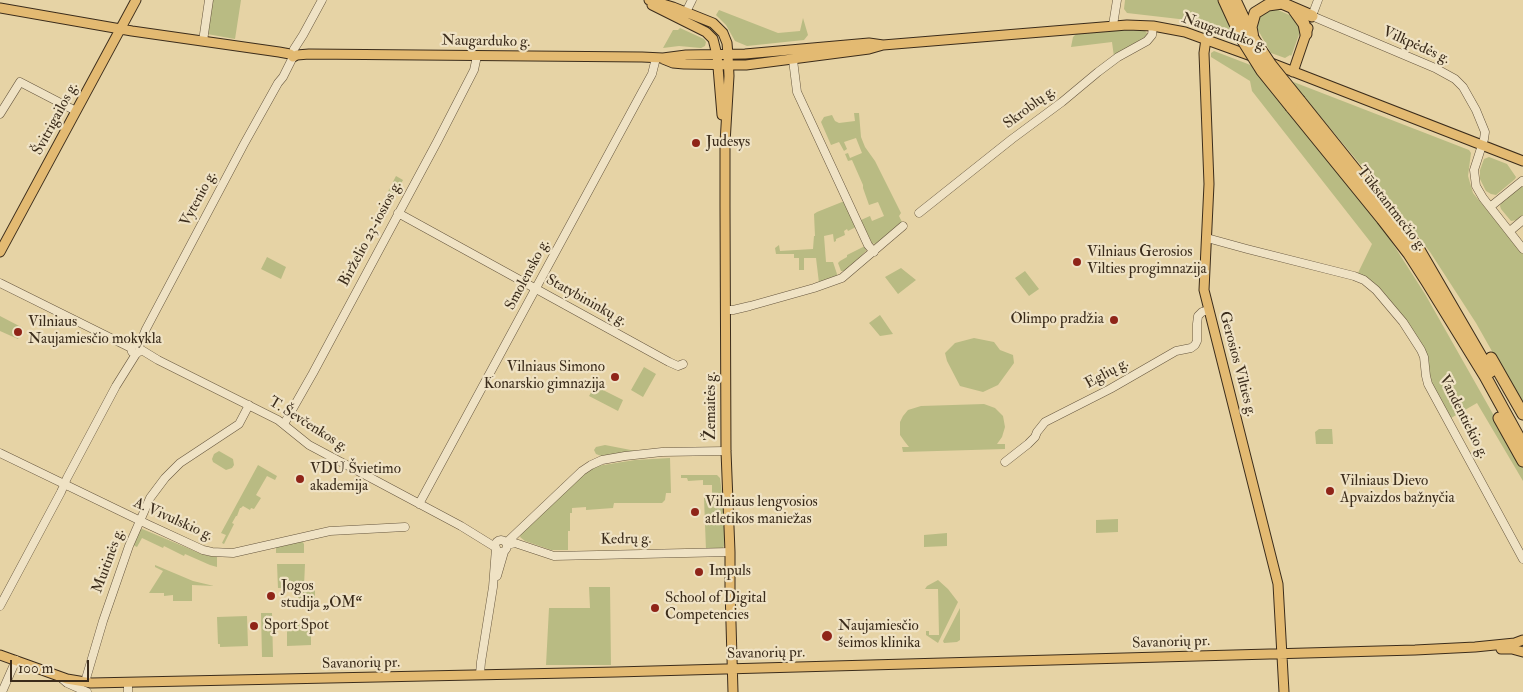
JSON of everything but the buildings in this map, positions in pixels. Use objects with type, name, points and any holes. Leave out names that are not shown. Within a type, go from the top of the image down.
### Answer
[{"type":"highway","name":"Tūkstantmečio g.","points":[[1224,0],[1247,38]]},
{"type":"highway","name":"Tūkstantmečio g.","points":[[1234,0],[1257,64],[1296,104],[1418,248],[1488,374],[1523,444]]},
{"type":"highway","points":[[1247,38],[1255,13],[1268,5],[1283,3],[1312,16]]},
{"type":"highway","points":[[1283,3],[1300,16],[1306,34]]},
{"type":"highway","name":"Tūkstantmečio g.","points":[[1296,104],[1427,282],[1523,430]]},
{"type":"highway","points":[[1418,248],[1449,288],[1523,414]]},
{"type":"highway","points":[[1449,318],[1470,366],[1523,461]]},
{"type":"main road","name":"Švitrigailos g.","points":[[0,252],[136,0]]},
{"type":"main road","name":"Žemaitės g.","points":[[644,0],[711,36],[716,45],[725,143]]},
{"type":"main road","name":"Žemaitės g.","points":[[649,0],[686,11],[713,23],[725,38],[728,55],[725,143],[726,451],[733,692]]},
{"type":"main road","name":"Naugarduko g.","points":[[0,8],[203,42],[309,54],[659,58],[673,63],[717,60],[728,55],[869,42],[883,45]]},
{"type":"main road","points":[[1293,72],[1312,16]]},
{"type":"main road","name":"Naugarduko g.","points":[[717,60],[729,65],[793,60],[870,49],[883,45],[1113,25],[1154,26],[1177,30],[1206,39],[1482,145]]},
{"type":"main road","name":"Gerosios Vilties g.","points":[[1206,39],[1204,52],[1209,184],[1204,290],[1278,584],[1284,692]]},
{"type":"main road","points":[[1482,145],[1523,161]]},
{"type":"main road","name":"Savanorių pr.","points":[[0,655],[67,679],[85,682],[128,682],[732,669],[1282,653],[1475,647],[1515,643],[1523,640]]},
{"type":"main road","name":"Savanorių pr.","points":[[1475,647],[1512,649],[1523,652]]},
{"type":"street","points":[[203,42],[209,0]]},
{"type":"street","name":"Vytenio g.","points":[[0,606],[278,83],[278,74],[293,53],[322,0]]},
{"type":"street","points":[[682,20],[692,0]]},
{"type":"street","points":[[1113,25],[1117,0]]},
{"type":"street","points":[[1312,16],[1318,0]]},
{"type":"street","name":"Vilkpėdės g.","points":[[1312,16],[1435,68],[1455,79],[1467,91],[1479,117],[1485,136],[1482,145]]},
{"type":"street","name":"Skroblų g.","points":[[919,213],[1098,72],[1118,57],[1148,41],[1152,36],[1154,26]]},
{"type":"street","name":"Birželio 23-iosios g.","points":[[284,424],[474,70],[477,56]]},
{"type":"street","name":"Smolensko g.","points":[[419,504],[659,58]]},
{"type":"street","points":[[793,60],[797,92],[868,245],[874,252]]},
{"type":"street","points":[[0,114],[20,82],[76,111]]},
{"type":"street","points":[[1482,145],[1475,166],[1474,181],[1478,192],[1523,248]]},
{"type":"street","points":[[1490,207],[1523,181]]},
{"type":"street","name":"Statybininkų g.","points":[[398,213],[668,362],[678,366],[683,364]]},
{"type":"street","points":[[1510,231],[1523,220]]},
{"type":"street","points":[[726,310],[750,306],[835,281],[847,275],[903,226]]},
{"type":"street","name":"Vandentiekio g.","points":[[1206,238],[1354,276],[1364,280],[1376,290],[1403,322],[1422,350],[1428,384],[1523,560]]},
{"type":"street","name":"T. Ševčenkos g.","points":[[0,283],[249,405],[284,424],[309,444],[419,504],[502,546]]},
{"type":"street","name":"Eglių g.","points":[[1005,462],[1035,437],[1045,422],[1110,389],[1166,356],[1176,351],[1191,348],[1197,341],[1198,316],[1208,310]]},
{"type":"street","name":"Muitinės g.","points":[[85,682],[109,601],[139,520],[150,498],[172,470],[180,463],[239,424],[249,405]]},
{"type":"street","points":[[480,674],[493,587],[502,546],[582,471],[602,460],[626,456],[662,452],[726,451]]},
{"type":"street","name":"A. Vivulskio g.","points":[[0,453],[203,550],[233,553],[330,531],[405,526]]},
{"type":"street","points":[[522,527],[518,538],[524,546]]},
{"type":"street","name":"Kedrų g.","points":[[502,546],[515,543],[554,556],[730,552]]},
{"type":"street","points":[[2,692],[16,660]]},
{"type":"street","points":[[58,676],[67,683],[87,692]]},
{"type":"street","points":[[128,682],[128,692]]},
{"type":"green space","points":[[211,0],[241,0],[235,39],[207,34]]},
{"type":"green space","points":[[1125,0],[1220,0],[1237,40],[1201,25],[1179,19],[1127,13],[1124,9]]},
{"type":"green space","points":[[1276,9],[1296,18],[1301,29],[1291,56],[1285,58],[1271,53],[1257,26],[1260,15],[1268,10]]},
{"type":"green space","points":[[719,10],[778,33],[800,31],[803,18],[808,35],[804,40],[747,46],[735,41],[726,25],[716,15]]},
{"type":"green space","points":[[680,28],[704,39],[706,42],[705,46],[701,48],[679,46],[663,48],[673,30]]},
{"type":"green space","points":[[1126,30],[1145,31],[1147,36],[1114,57],[1112,42],[1071,47],[1073,37],[1076,34]]},
{"type":"green space","points":[[1214,51],[1253,66],[1384,230],[1425,294],[1523,467],[1523,481],[1477,403],[1451,418],[1431,382],[1427,362],[1401,317],[1357,275],[1372,244],[1252,91],[1250,81],[1211,57],[1211,53]]},
{"type":"green space","points":[[1291,81],[1469,150],[1471,153],[1468,176],[1473,193],[1523,254],[1523,406],[1476,323],[1430,252],[1403,216]]},
{"type":"green space","points":[[854,113],[859,113],[861,137],[865,147],[875,161],[901,213],[899,216],[902,222],[875,244],[872,243],[861,220],[870,216],[872,221],[884,216],[878,202],[869,205],[852,160],[848,161],[845,154],[848,153],[850,158],[862,153],[856,138],[844,142],[847,149],[844,151],[839,142],[831,145],[821,122],[824,117],[832,115],[835,121],[839,123],[855,121]]},
{"type":"green space","points":[[1489,157],[1507,164],[1516,177],[1496,195],[1486,191],[1480,179],[1480,170],[1484,159]]},
{"type":"green space","points":[[396,176],[403,180],[386,213],[379,209]]},
{"type":"green space","points":[[1519,187],[1523,187],[1523,215],[1517,220],[1511,221],[1500,206],[1501,202]]},
{"type":"green space","points":[[844,202],[856,227],[844,231],[845,235],[834,242],[833,234],[824,236],[826,262],[833,262],[837,276],[819,283],[816,258],[804,258],[804,270],[799,270],[799,258],[794,258],[794,254],[776,254],[775,248],[779,245],[780,251],[813,249],[815,236],[814,214]]},
{"type":"green space","points":[[865,246],[866,251],[846,271],[841,271],[838,263],[847,255]]},
{"type":"green space","points":[[267,257],[286,267],[281,279],[261,269]]},
{"type":"green space","points":[[901,268],[916,280],[898,294],[885,277]]},
{"type":"green space","points":[[1025,271],[1039,289],[1029,296],[1015,278]]},
{"type":"green space","points":[[880,315],[893,334],[880,336],[869,323]]},
{"type":"green space","points":[[0,316],[23,328],[18,339],[0,331]]},
{"type":"green space","points":[[974,338],[994,342],[1000,350],[1013,355],[1014,363],[998,385],[983,392],[960,386],[945,353],[955,343]]},
{"type":"green space","points":[[644,367],[656,374],[643,397],[631,390]]},
{"type":"green space","points":[[595,386],[623,400],[618,411],[589,396]]},
{"type":"green space","points":[[984,404],[995,408],[1003,416],[1005,427],[1002,437],[997,444],[1005,444],[1005,449],[903,452],[902,447],[909,447],[900,435],[900,422],[908,410],[921,406]]},
{"type":"green space","points":[[1319,429],[1332,429],[1333,444],[1316,444],[1315,432]]},
{"type":"green space","points":[[605,445],[636,452],[604,457],[596,454],[594,450],[596,447]]},
{"type":"green space","points":[[219,451],[233,459],[234,465],[232,468],[226,470],[213,462],[214,454]]},
{"type":"green space","points":[[670,458],[671,493],[666,493],[665,500],[662,503],[614,503],[613,508],[586,510],[586,507],[572,508],[572,513],[570,513],[570,531],[568,531],[568,550],[551,550],[525,541],[520,537],[583,474],[597,466],[635,460]]},
{"type":"green space","points":[[258,465],[277,476],[275,480],[267,476],[256,495],[261,498],[254,509],[251,508],[250,510],[243,506],[240,508],[224,544],[222,543],[226,535],[221,533]]},
{"type":"green space","points":[[681,475],[717,475],[720,478],[724,509],[724,546],[722,549],[706,550],[704,498],[712,498],[712,485],[703,485],[703,480],[688,481],[687,478],[681,478]]},
{"type":"green space","points":[[1118,519],[1118,532],[1096,533],[1096,520]]},
{"type":"green space","points":[[140,528],[204,555],[217,557],[217,567],[185,554],[184,556],[164,546],[163,548],[142,538],[137,547],[133,545]]},
{"type":"green space","points":[[947,533],[947,546],[924,547],[924,535]]},
{"type":"green space","points":[[301,539],[304,544],[304,553],[276,553],[276,547]]},
{"type":"green space","points":[[277,564],[305,564],[304,586],[315,586],[315,599],[307,599],[307,604],[286,605],[286,600],[298,599],[298,588],[278,588]]},
{"type":"green space","points":[[155,565],[193,581],[214,586],[192,585],[192,601],[173,601],[173,595],[164,596],[164,593],[149,593],[163,571],[155,567]]},
{"type":"green space","points":[[938,580],[958,602],[938,643],[926,635],[926,631],[929,631],[929,635],[939,635],[938,589],[925,589]]},
{"type":"green space","points":[[589,587],[610,587],[611,665],[546,665],[549,608],[590,608]]},
{"type":"green space","points":[[960,608],[960,640],[944,643],[943,641]]},
{"type":"green space","points":[[261,613],[272,613],[273,657],[262,657]]},
{"type":"green space","points":[[247,616],[248,646],[220,647],[220,644],[218,644],[217,617]]},
{"type":"green space","points":[[311,624],[311,645],[287,646],[287,625]]},
{"type":"place","name":"Judesys","points":[[696,143]]},
{"type":"place","name":"Vilniaus Gerosios Vilties progimnazija","points":[[1077,262]]},
{"type":"place","name":"Olimpo pradžia","points":[[1114,320]]},
{"type":"place","name":"Vilniaus Naujamiesčio mokykla","points":[[18,332]]},
{"type":"place","name":"Vilniaus Simono Konarskio gimnazija","points":[[615,377]]},
{"type":"place","name":"VDU Švietimo akademija","points":[[300,479]]},
{"type":"place","name":"Vilniaus Dievo Apvaizdos bažnyčia","points":[[1330,491]]},
{"type":"place","name":"Vilniaus lengvosios atletikos maniežas","points":[[695,512]]},
{"type":"place","name":"Impuls","points":[[699,572]]},
{"type":"place","name":"Jogos studija „OM“","points":[[271,596]]},
{"type":"place","name":"School of Digital Competencies","points":[[655,608]]},
{"type":"place","name":"Sport Spot","points":[[254,626]]},
{"type":"place","name":"Naujamiesčio šeimos klinika","points":[[827,636]]}]
